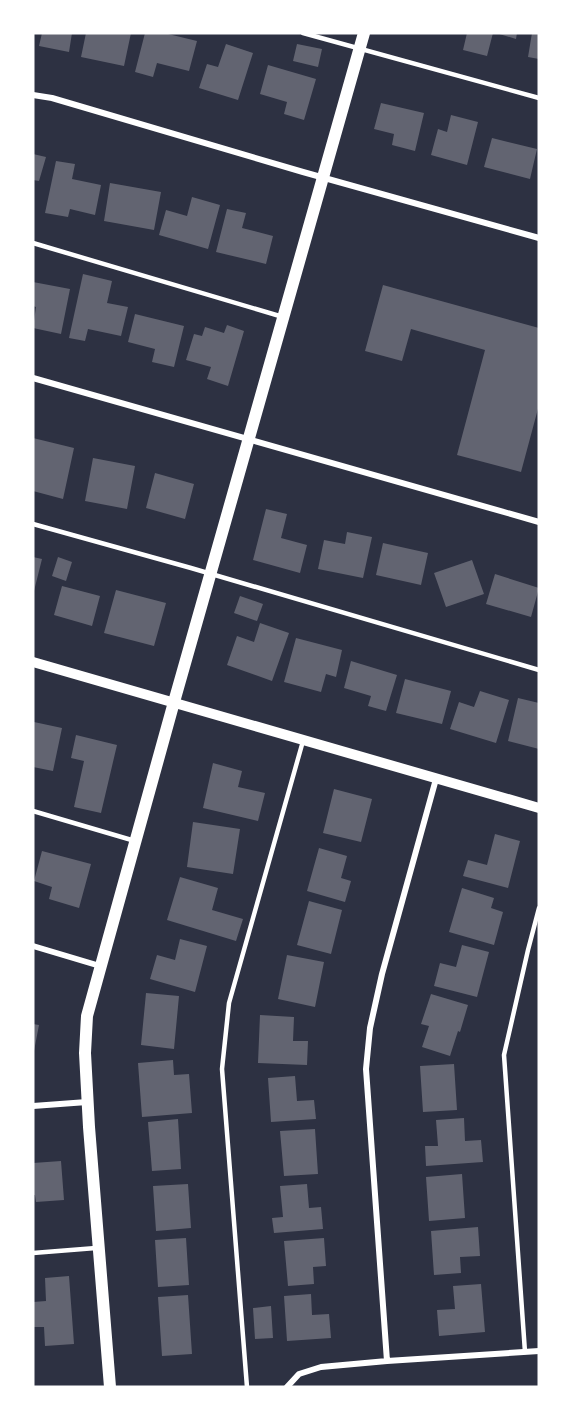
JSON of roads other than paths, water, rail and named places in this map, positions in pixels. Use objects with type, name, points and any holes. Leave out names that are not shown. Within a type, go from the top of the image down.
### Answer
[{"type":"main road","points":[[110,1387],[87,1102],[84,1053],[87,1016],[364,33]]},
{"type":"street","points":[[33,94],[539,238]]},
{"type":"street","points":[[33,378],[539,522]]},
{"type":"street","points":[[33,662],[539,808]]},
{"type":"street","points":[[387,1361],[366,1069],[370,1028],[382,974],[436,779]]},
{"type":"street","points":[[33,946],[100,966]]},
{"type":"street","points":[[33,1106],[87,1102]]},
{"type":"street","points":[[287,1387],[299,1374],[321,1367],[539,1351]]},
{"type":"lane","points":[[303,33],[539,99]]},
{"type":"lane","points":[[33,243],[283,317]]},
{"type":"lane","points":[[33,524],[210,573],[539,670]]},
{"type":"lane","points":[[247,1387],[222,1068],[229,1004],[304,740]]},
{"type":"lane","points":[[33,811],[135,841]]},
{"type":"lane","points":[[525,1352],[504,1054],[539,908]]},
{"type":"lane","points":[[33,1253],[99,1248]]}]
